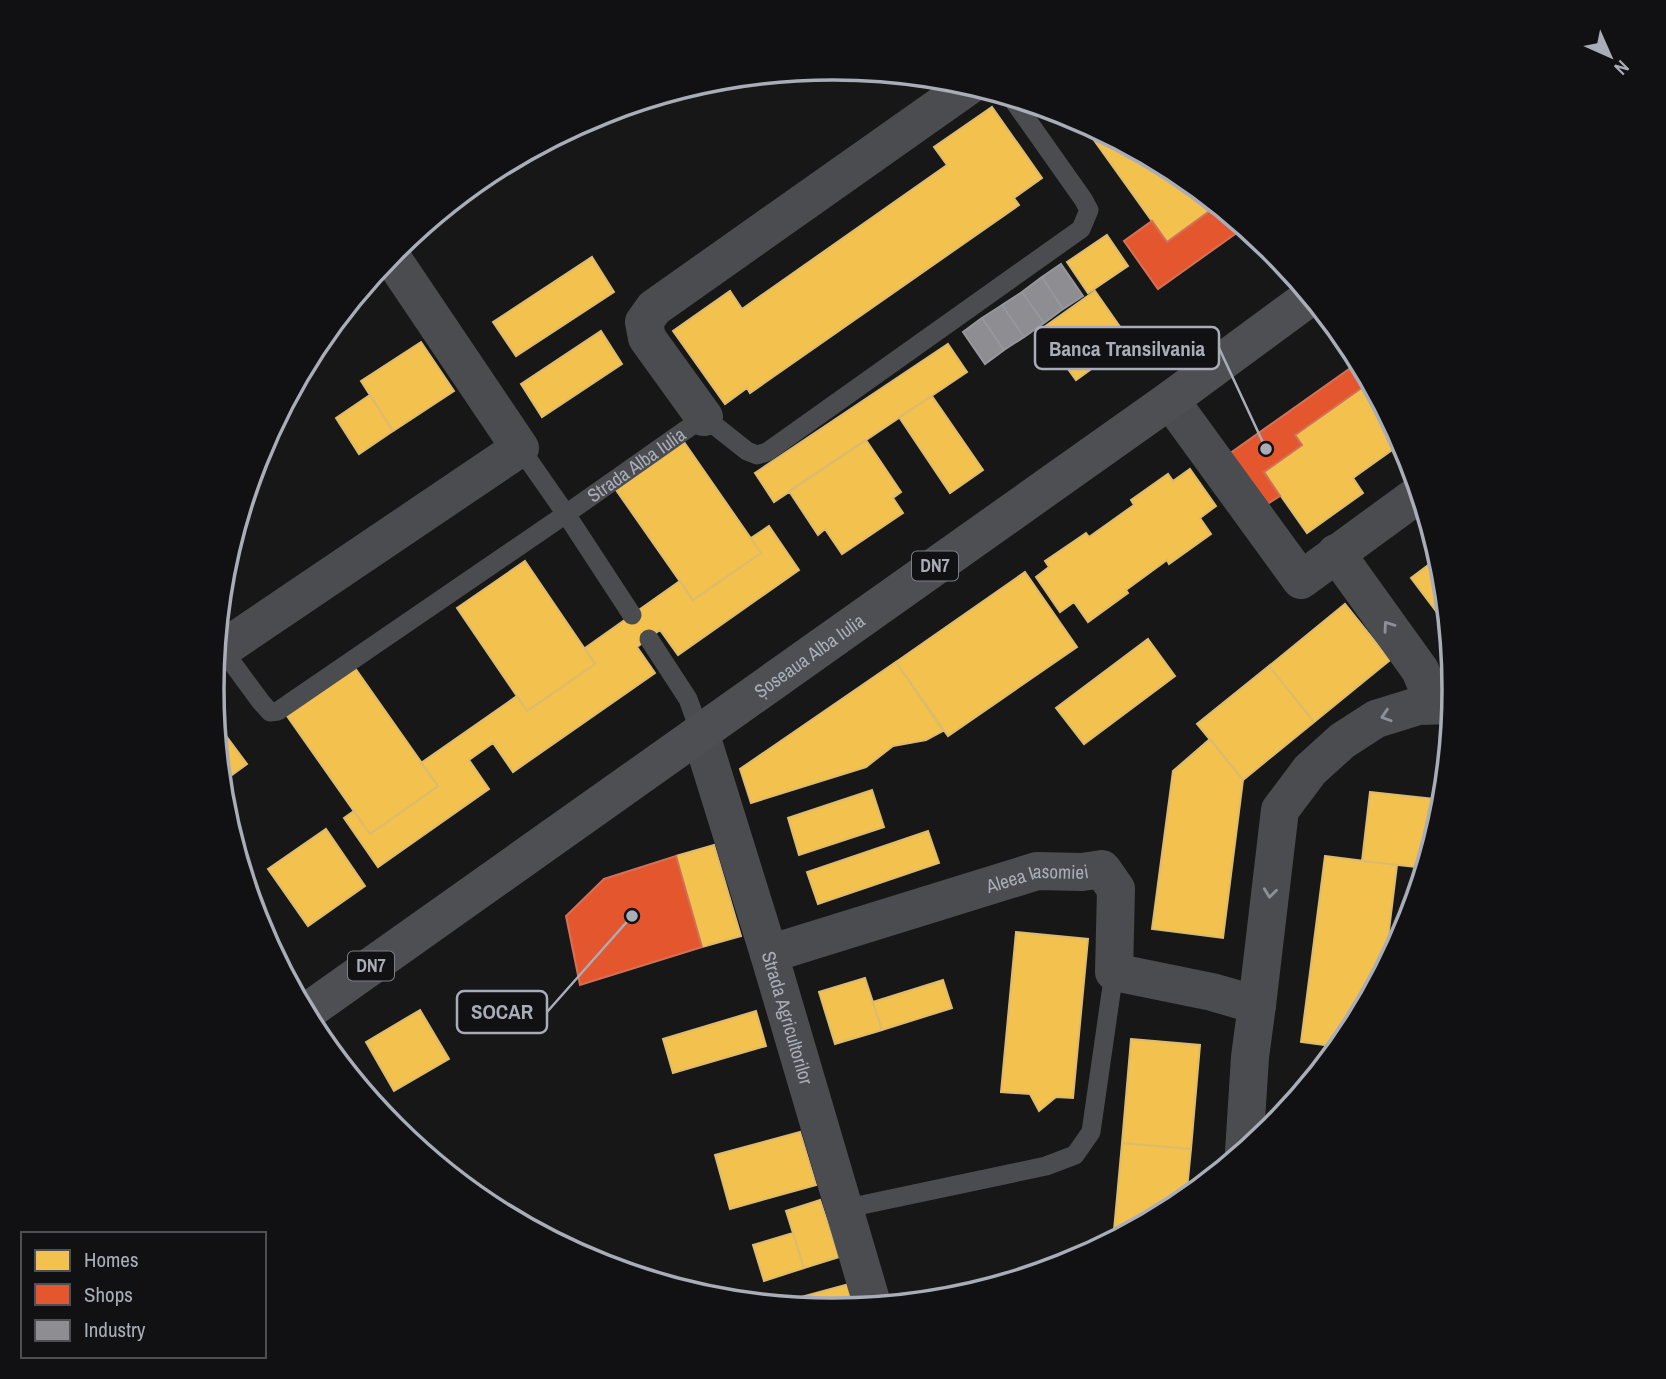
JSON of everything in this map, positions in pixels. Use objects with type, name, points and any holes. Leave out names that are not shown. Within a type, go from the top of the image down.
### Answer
[{"type":"main road","name":"Șoseaua Alba Iulia","points":[[314,1007],[1170,400],[1303,302]]},
{"type":"street","points":[[704,417],[647,338],[644,322],[654,308],[958,93]]},
{"type":"street","points":[[225,648],[520,448],[397,265]]},
{"type":"street","points":[[1170,400],[1301,580],[1411,499]]},
{"type":"street","points":[[1336,553],[1442,702]]},
{"type":"street","points":[[1245,1138],[1250,1057],[1280,810],[1310,770],[1342,741],[1376,719],[1418,706],[1442,705]]},
{"type":"street","name":"Strada Agricultorilor","points":[[700,732],[769,954],[870,1297]]},
{"type":"street","name":"Aleea Iasomiei","points":[[769,954],[1037,871],[1082,872],[1102,869],[1116,889],[1114,972]]},
{"type":"street","points":[[1114,972],[1212,992],[1257,1005]]},
{"type":"lane","points":[[704,417],[747,452],[758,455],[767,452],[1081,229],[1089,210],[1020,110]]},
{"type":"lane","name":"Strada Alba Iulia","points":[[225,659],[270,712],[278,711],[704,417]]},
{"type":"lane","points":[[520,448],[632,615]]},
{"type":"lane","points":[[649,639],[688,699],[700,732]]},
{"type":"lane","points":[[843,1209],[1046,1166],[1075,1155],[1091,1132],[1114,972]]},
{"type":"building: Homes","points":[[992,107],[1042,178],[1014,198],[1019,205],[750,393],[747,388],[725,404],[673,331],[730,291],[742,309],[947,165],[934,147]]},
{"type":"building: Homes","points":[[1093,139],[1138,162],[1210,211],[1167,242]]},
{"type":"building: Homes","points":[[1107,235],[1128,266],[1088,293],[1067,262]]},
{"type":"building: Homes","points":[[592,257],[614,292],[516,356],[493,322]]},
{"type":"building: Homes","points":[[1095,291],[1130,341],[1076,380],[1040,330]]},
{"type":"building: Homes","points":[[601,331],[622,364],[542,417],[521,384]]},
{"type":"building: Homes","points":[[421,342],[454,391],[393,431],[361,381]]},
{"type":"building: Homes","points":[[948,344],[967,372],[774,502],[755,473]]},
{"type":"building: Homes","points":[[1362,388],[1393,449],[1353,478],[1363,493],[1307,533],[1264,472],[1302,445],[1295,435]]},
{"type":"building: Homes","points":[[370,395],[393,431],[359,454],[336,418]]},
{"type":"building: Homes","points":[[932,396],[983,470],[950,493],[899,417]]},
{"type":"building: Homes","points":[[866,440],[901,492],[893,498],[903,513],[842,554],[825,529],[818,535],[789,491]]},
{"type":"building: Homes","points":[[684,442],[761,553],[693,600],[616,490]]},
{"type":"building: Homes","points":[[1190,469],[1216,506],[1200,518],[1211,534],[1169,564],[1167,560],[1088,622],[1074,602],[1060,612],[1036,577],[1049,567],[1045,561],[1086,533],[1089,537],[1134,505],[1131,500],[1168,474],[1173,481]]},
{"type":"building: Homes","points":[[769,526],[799,570],[678,655],[660,630],[637,647],[655,673],[513,772],[493,743],[469,760],[489,789],[378,867],[344,818],[354,811],[370,834],[438,786],[421,763],[517,696],[527,711],[595,664],[585,648],[680,581],[693,600],[761,553],[751,538]]},
{"type":"building: Homes","points":[[525,561],[595,664],[527,711],[457,608]]},
{"type":"building: Homes","points":[[1429,565],[1437,613],[1411,578]]},
{"type":"building: Homes","points":[[1025,572],[1077,647],[948,736],[896,662]]},
{"type":"building: Homes","points":[[1345,604],[1390,660],[1314,722],[1269,666]]},
{"type":"building: Homes","points":[[1148,639],[1175,676],[1084,744],[1056,708]]},
{"type":"building: Homes","points":[[896,662],[943,731],[926,740],[893,746],[866,767],[751,803],[740,769]]},
{"type":"building: Homes","points":[[1269,666],[1314,722],[1243,780],[1197,724]]},
{"type":"building: Homes","points":[[355,668],[438,786],[370,834],[287,716]]},
{"type":"building: Homes","points":[[226,735],[247,764],[230,776]]},
{"type":"building: Homes","points":[[1210,739],[1243,780],[1223,938],[1152,929],[1173,771]]},
{"type":"building: Homes","points":[[872,790],[884,827],[799,855],[788,818]]},
{"type":"building: Homes","points":[[1370,792],[1432,799],[1415,867],[1362,861]]},
{"type":"building: Homes","points":[[326,829],[365,886],[308,926],[268,869]]},
{"type":"building: Homes","points":[[928,831],[939,863],[818,904],[807,872]]},
{"type":"building: Homes","points":[[714,845],[741,936],[702,947],[676,856]]},
{"type":"building: Homes","points":[[1325,856],[1397,865],[1388,940],[1379,959],[1327,1045],[1301,1042]]},
{"type":"building: Homes","points":[[1016,932],[1088,939],[1073,1098],[1056,1097],[1039,1111],[1030,1094],[1001,1092]]},
{"type":"building: Homes","points":[[865,978],[882,1030],[835,1044],[819,992]]},
{"type":"building: Homes","points":[[943,980],[952,1008],[882,1030],[873,1002]]},
{"type":"building: Homes","points":[[420,1010],[449,1059],[394,1091],[366,1042]]},
{"type":"building: Homes","points":[[756,1011],[766,1046],[673,1073],[663,1039]]},
{"type":"building: Homes","points":[[1131,1039],[1200,1045],[1191,1149],[1122,1143]]},
{"type":"building: Homes","points":[[800,1132],[816,1185],[730,1209],[715,1155]]},
{"type":"building: Homes","points":[[1122,1143],[1191,1149],[1187,1185],[1114,1229]]},
{"type":"building: Homes","points":[[820,1200],[839,1257],[804,1268],[786,1211]]},
{"type":"building: Homes","points":[[793,1233],[804,1268],[764,1281],[753,1245]]},
{"type":"building: Homes","points":[[849,1284],[852,1298],[833,1298],[801,1297]]},
{"type":"building: Shops","points":[[1210,211],[1236,233],[1158,289],[1124,241],[1152,221],[1167,242]]},
{"type":"building: Shops","points":[[1350,369],[1362,388],[1295,435],[1302,445],[1264,472],[1280,496],[1266,505],[1229,454]]},
{"type":"building: Shops","points":[[676,856],[702,947],[580,985],[566,916],[604,879]]},
{"type":"building: Industry","points":[[1061,264],[1083,296],[1063,309],[1042,277]]},
{"type":"building: Industry","points":[[1042,277],[1063,309],[1044,323],[1022,292]]},
{"type":"building: Industry","points":[[1022,292],[1044,323],[1024,337],[1002,305]]},
{"type":"building: Industry","points":[[1002,305],[1024,337],[1004,350],[982,318]]},
{"type":"building: Industry","points":[[982,318],[1004,350],[985,364],[963,332]]},
{"type":"place","name":"Banca Transilvania","points":[[1266,449]]},
{"type":"place","name":"SOCAR","points":[[632,916]]}]
